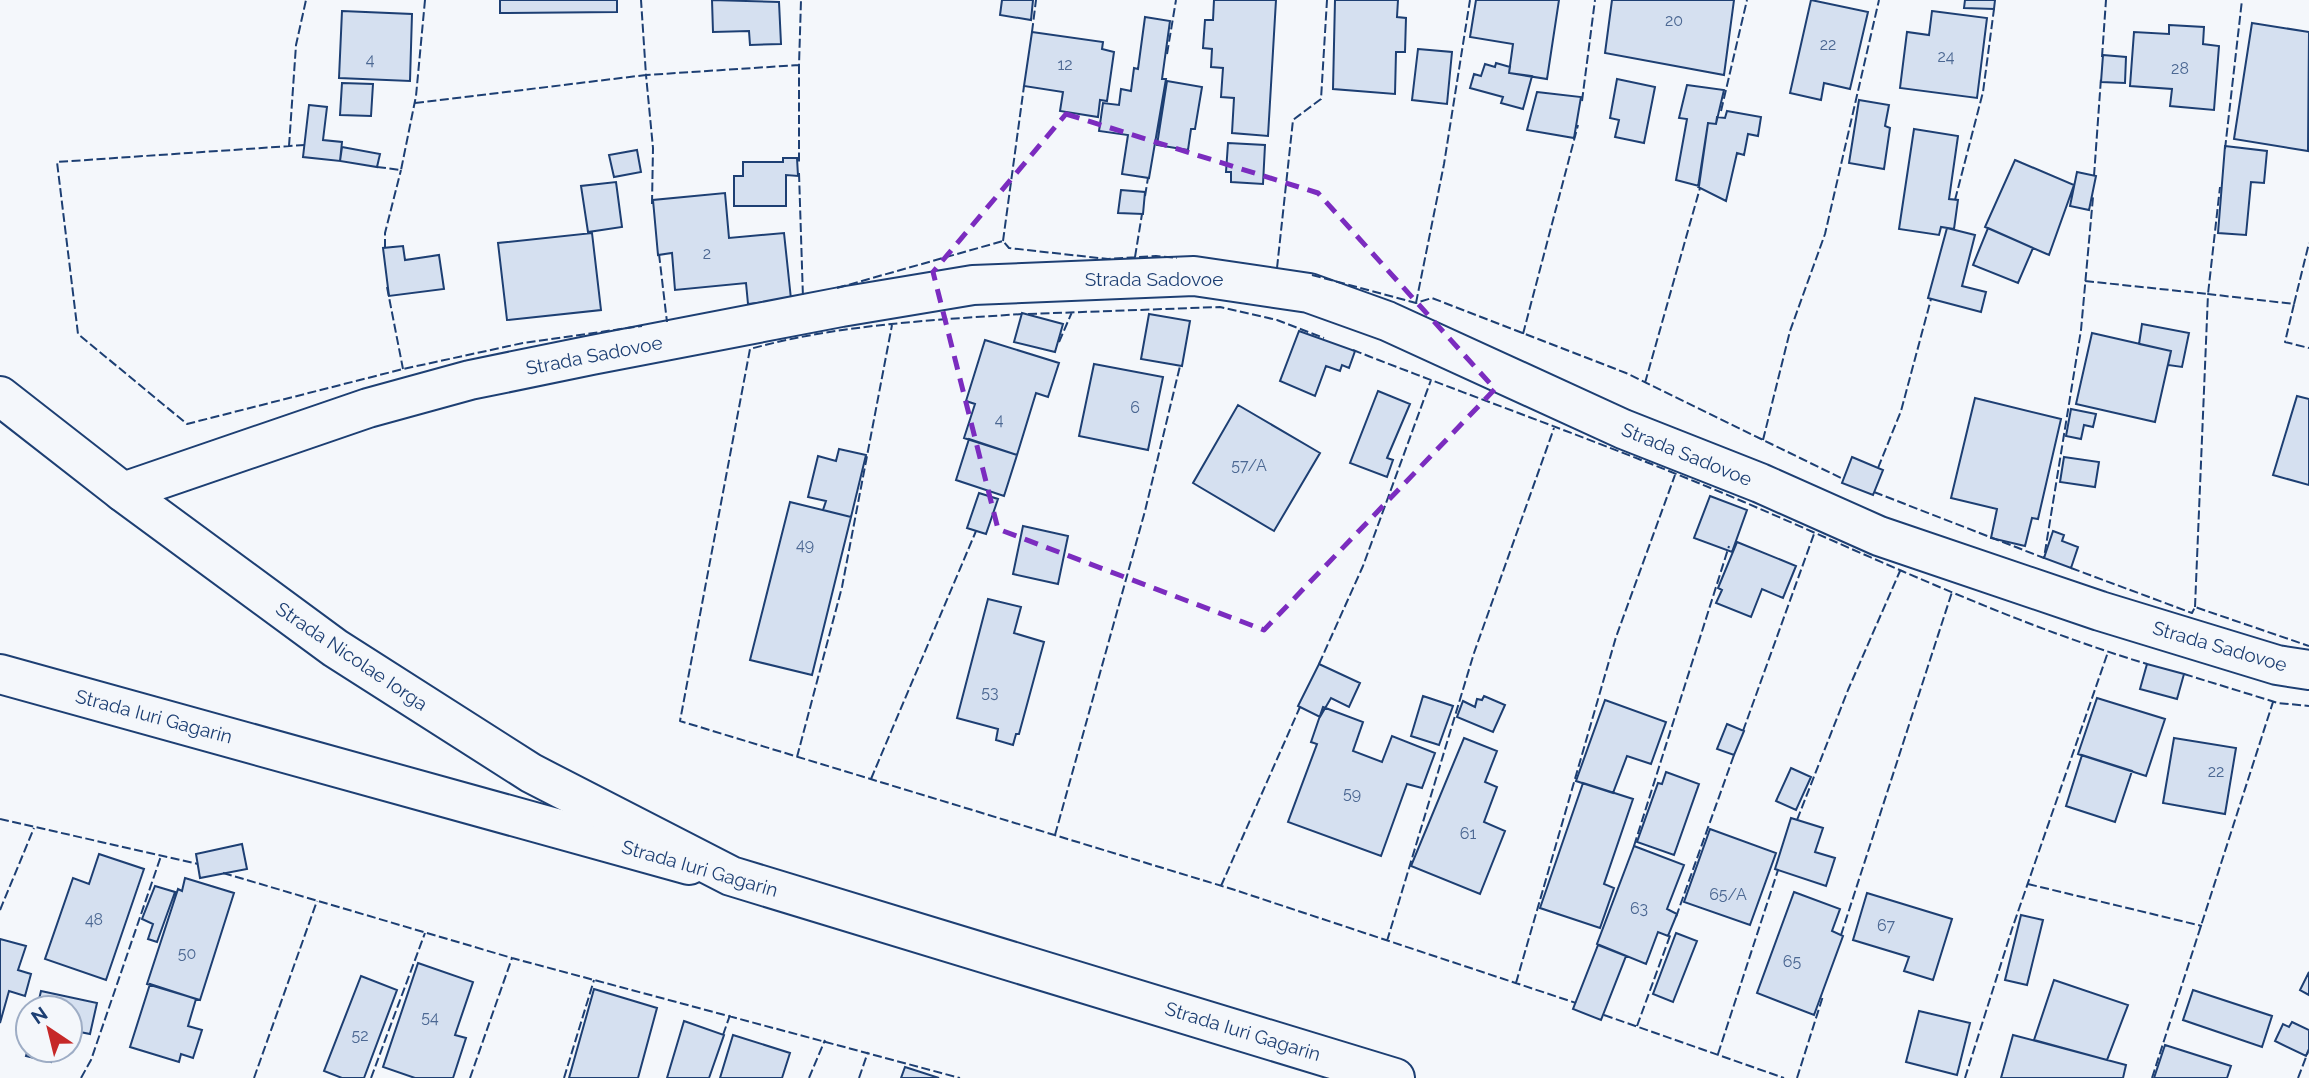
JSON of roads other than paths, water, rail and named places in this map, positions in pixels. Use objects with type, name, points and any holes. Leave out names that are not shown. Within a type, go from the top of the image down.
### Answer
[{"type":"street","name":"Strada Sadovoe","points":[[123,492],[368,408],[470,380],[565,360],[841,307],[973,285],[1194,276],[1309,293],[1387,321],[1623,429],[1760,483],[1879,536],[2087,607],[2277,665],[2309,670]]},
{"type":"street","name":"Strada Nicolae Iorga","points":[[0,396],[123,492],[335,648],[530,773],[731,876]]},
{"type":"street","name":"Strada Iuri Gagarin","points":[[0,674],[731,876],[1395,1078]]}]
